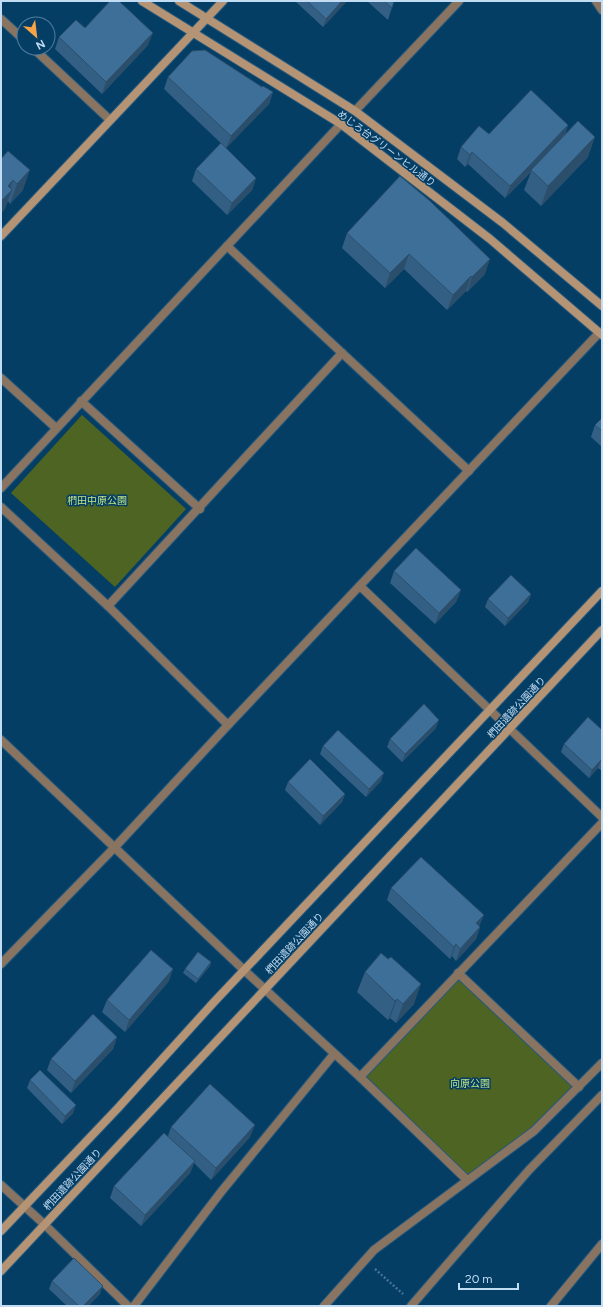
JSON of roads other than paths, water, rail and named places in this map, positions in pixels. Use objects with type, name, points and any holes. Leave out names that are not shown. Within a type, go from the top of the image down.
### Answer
[{"type":"street","name":"めじろ台グリーンヒル通り","points":[[142,1],[342,124],[490,239],[601,334]]},
{"type":"street","name":"めじろ台グリーンヒル通り","points":[[179,1],[355,111],[503,223],[602,306]]},
{"type":"street","points":[[1,236],[223,1]]},
{"type":"street","points":[[355,111],[459,1]]},
{"type":"street","points":[[596,1],[602,10]]},
{"type":"street","points":[[1,19],[16,33]]},
{"type":"street","points":[[42,56],[110,120]]},
{"type":"street","points":[[1,488],[342,124]]},
{"type":"street","points":[[227,246],[469,471]]},
{"type":"street","points":[[1,964],[115,847],[228,725],[601,334]]},
{"type":"street","points":[[108,606],[200,509],[342,353]]},
{"type":"street","points":[[1,378],[56,428]]},
{"type":"street","points":[[81,401],[200,509]]},
{"type":"street","points":[[1,507],[108,606],[228,725]]},
{"type":"street","points":[[360,586],[602,817]]},
{"type":"street","name":"椚田遺跡公園通り","points":[[1,1231],[118,1108],[244,970],[602,591]]},
{"type":"street","name":"椚田遺跡公園通り","points":[[1,1271],[602,630]]},
{"type":"street","points":[[1,740],[244,970],[360,1077],[467,1180]]},
{"type":"street","points":[[360,1077],[602,823]]},
{"type":"street","points":[[458,973],[579,1087]]},
{"type":"street","points":[[134,1306],[221,1192],[334,1054]]},
{"type":"street","points":[[324,1306],[374,1250],[534,1131],[602,1062]]},
{"type":"street","points":[[412,1305],[529,1170],[602,1096]]},
{"type":"street","points":[[1,1185],[44,1224],[128,1306]]},
{"type":"street","points":[[551,1306],[602,1244]]},
{"type":"park label","name":"椚田中原公園","points":[[97,500]]},
{"type":"park label","name":"向原公園","points":[[470,1083]]}]
